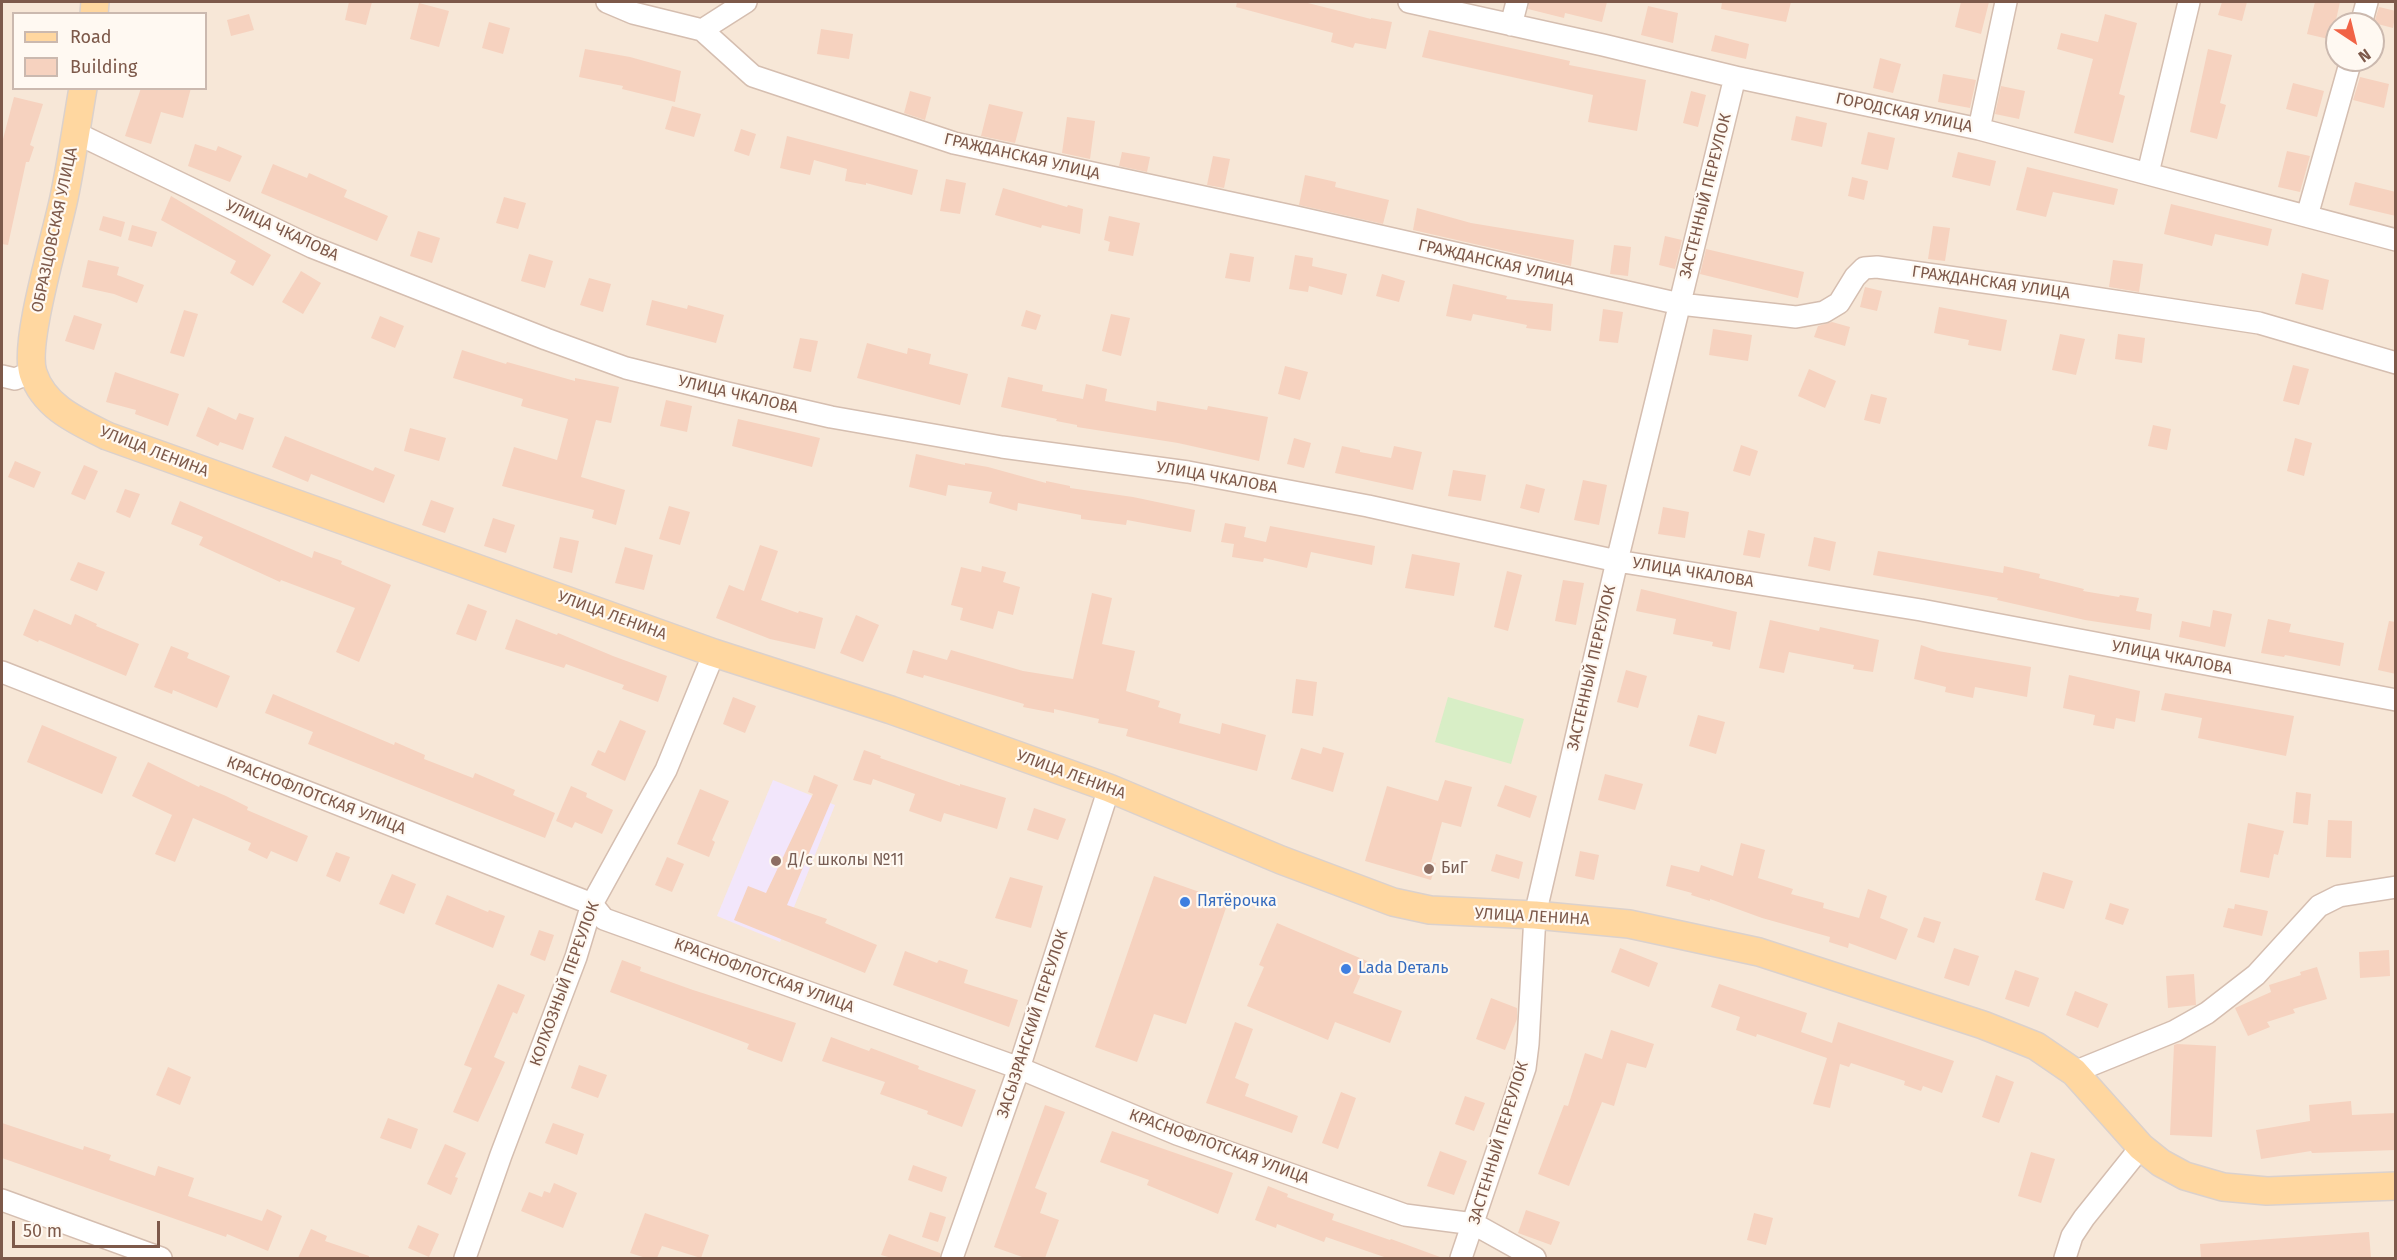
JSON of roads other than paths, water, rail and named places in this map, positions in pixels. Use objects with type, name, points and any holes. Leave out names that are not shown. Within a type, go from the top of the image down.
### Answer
[{"type":"main road","name":"ОБРАЗЦОВСКАЯ УЛИЦА","points":[[32,372],[34,326],[65,194],[83,90]]},
{"type":"main road","name":"УЛИЦА ЛЕНИНА","points":[[32,372],[48,401],[73,419],[107,436],[714,653],[891,710],[1109,788],[1281,860],[1393,902],[1430,910],[1535,915],[1629,924],[1759,952],[1983,1025],[2036,1046],[2074,1072],[2142,1147],[2161,1163],[2185,1176],[2223,1187],[2267,1191],[2396,1186]]},
{"type":"street","name":"ГРАЖДАНСКАЯ УЛИЦА","points":[[607,2],[633,13],[702,30],[753,76],[954,143],[1680,304],[1796,317],[1824,312],[1839,303],[1855,277],[1864,268],[1877,267],[2259,323],[2396,363]]},
{"type":"street","points":[[702,30],[746,2]]},
{"type":"street","name":"ГОРОДСКАЯ УЛИЦА","points":[[1409,2],[1735,77],[1979,129],[2396,240]]},
{"type":"street","points":[[1511,25],[1516,2]]},
{"type":"street","points":[[1979,129],[2006,2]]},
{"type":"street","points":[[2148,173],[2189,2]]},
{"type":"street","points":[[2307,216],[2348,72]]},
{"type":"street","name":"ЗАСТЕННЫЙ ПЕРЕУЛОК","points":[[1461,1258],[1525,1068],[1535,915],[1617,561],[1735,77]]},
{"type":"street","name":"УЛИЦА ЧКАЛОВА","points":[[76,133],[312,247],[626,368],[831,417],[1002,447],[1188,471],[1368,506],[1617,561],[1921,610],[2396,700]]},
{"type":"street","points":[[2,376],[15,379],[32,372]]},
{"type":"street","name":"КОЛХОЗНЫЙ ПЕРЕУЛОК","points":[[465,1258],[501,1155],[576,957],[592,904],[666,770],[714,653]]},
{"type":"street","name":"КРАСНОФЛОТСКАЯ УЛИЦА","points":[[2,672],[592,904],[604,919],[1019,1068],[1177,1134],[1405,1215],[1474,1224],[1535,1258]]},
{"type":"street","name":"ЗАСЫЗРАНСКИЙ ПЕРЕУЛОК","points":[[952,1258],[1019,1068],[1109,788]]},
{"type":"street","points":[[2074,1072],[2175,1031],[2207,1013],[2256,975],[2319,906],[2339,896],[2396,888]]},
{"type":"street","points":[[2065,1258],[2072,1236],[2084,1218],[2142,1147]]},
{"type":"street","points":[[2,1200],[161,1258]]},
{"type":"place","name":"Д/с школы №11","points":[[776,861]]},
{"type":"place","name":"БиГ","points":[[1429,869]]},
{"type":"place","name":"Пятёрочка","points":[[1185,902]]},
{"type":"place","name":"Lada Dеталь","points":[[1346,969]]}]
